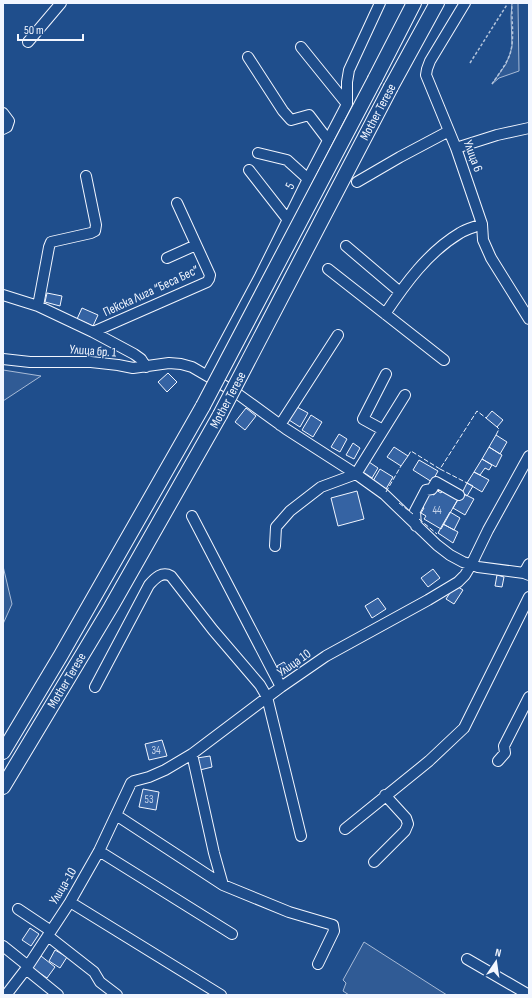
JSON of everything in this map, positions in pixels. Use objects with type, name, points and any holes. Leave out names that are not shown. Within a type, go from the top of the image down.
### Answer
[{"type":"highway","name":"Mother Terese","points":[[3,752],[61,656],[203,406],[414,3]]},
{"type":"highway","name":"Mother Terese","points":[[3,787],[111,607],[220,415],[436,3]]},
{"type":"street","points":[[28,42],[61,3]]},
{"type":"street","name":"5","points":[[207,375],[260,276],[346,104],[349,70],[380,3]]},
{"type":"street","name":"Улица 6","points":[[465,3],[433,56],[426,72],[456,148],[482,224],[483,240],[491,258],[529,319]]},
{"type":"street","points":[[301,47],[346,104]]},
{"type":"street","points":[[248,57],[287,116],[291,120],[309,115],[328,140]]},
{"type":"street","points":[[3,114],[8,121],[7,127],[3,129]]},
{"type":"street","points":[[456,148],[497,135],[529,128]]},
{"type":"street","points":[[357,182],[449,131]]},
{"type":"street","points":[[258,153],[287,160],[308,179]]},
{"type":"street","points":[[249,170],[288,220]]},
{"type":"street","points":[[38,306],[51,242],[91,233],[95,230],[96,225],[86,176]]},
{"type":"street","name":"Пеќска Лига “Беса Бес”","points":[[93,332],[207,282],[209,279],[210,275],[177,203]]},
{"type":"street","points":[[385,314],[400,292],[422,265],[438,250],[461,233],[482,224]]},
{"type":"street","points":[[167,258],[196,245]]},
{"type":"street","points":[[346,246],[400,292]]},
{"type":"street","points":[[328,269],[444,360]]},
{"type":"street","name":"Пеќска Лига “Беса Бес”","points":[[3,295],[38,306],[93,332],[134,354],[140,359],[146,368]]},
{"type":"street","points":[[280,425],[338,335]]},
{"type":"street","name":"Улица бр. 1","points":[[3,359],[30,362],[91,362],[133,368],[146,368],[169,363],[192,367],[207,375]]},
{"type":"street","points":[[383,430],[363,419],[386,374]]},
{"type":"street","points":[[207,375],[235,392],[280,425],[384,494],[416,526],[450,555],[471,565],[487,569],[526,574],[529,564]]},
{"type":"street","points":[[274,546],[276,527],[290,511],[321,487],[356,474],[405,395]]},
{"type":"street","name":"Улица 10","points":[[131,783],[134,780],[149,777],[165,770],[192,754],[267,697],[326,656],[451,586],[465,575],[529,456]]},
{"type":"street","points":[[416,526],[415,511],[426,490],[432,489],[436,482],[459,495]]},
{"type":"street","points":[[192,516],[281,687]]},
{"type":"street","points":[[95,687],[150,585],[158,576],[167,574],[174,580],[213,630],[260,685],[267,697],[301,836]]},
{"type":"street","points":[[345,828],[429,761],[464,728],[529,597]]},
{"type":"street","points":[[498,761],[504,753],[504,746],[529,697]]},
{"type":"street","points":[[192,754],[222,885]]},
{"type":"street","name":"Улица-10","points":[[6,995],[27,968],[70,902],[99,851],[131,783]]},
{"type":"street","points":[[374,862],[405,831],[408,824],[406,818],[385,795]]},
{"type":"street","points":[[116,815],[222,885],[289,912],[333,925],[334,931],[318,964]]},
{"type":"street","points":[[99,851],[232,934]]},
{"type":"street","points":[[70,902],[221,995]]},
{"type":"street","points":[[18,909],[49,933],[94,972],[100,982],[117,995]]},
{"type":"street","points":[[3,946],[58,995]]},
{"type":"street","points":[[467,959],[529,995]]},
{"type":"path","points":[[470,64],[508,3]]},
{"type":"path","points":[[492,84],[506,64],[512,46],[512,3]]},
{"type":"shaded area","points":[[512,3],[518,3],[519,71],[499,78],[492,84],[506,64],[512,46]]},
{"type":"shaded area","points":[[3,370],[41,376],[3,401]]},
{"type":"shaded area","points":[[3,566],[12,604],[3,624]]},
{"type":"shaded area","points":[[364,942],[447,995],[349,995],[343,991],[346,983],[343,980]]},
{"type":"building","points":[[47,293],[62,296],[60,306],[45,302]]},
{"type":"building","points":[[82,308],[98,315],[93,326],[77,319]]},
{"type":"building","points":[[168,373],[177,382],[167,392],[158,382]]},
{"type":"building","points":[[297,407],[308,413],[300,427],[289,420]]},
{"type":"building","points":[[246,408],[256,416],[245,430],[235,422]]},
{"type":"building","points":[[492,411],[503,420],[497,427],[486,418]]},
{"type":"building","points":[[311,415],[322,422],[313,437],[302,430]]},
{"type":"building","points":[[339,434],[347,439],[340,452],[331,447]]},
{"type":"building","points":[[496,435],[507,442],[500,454],[489,447]]},
{"type":"building","points":[[353,443],[360,448],[354,459],[346,455]]},
{"type":"building","points":[[394,447],[408,456],[401,466],[387,457]]},
{"type":"building","points":[[489,447],[502,455],[496,467],[482,459]]},
{"type":"building","points":[[482,459],[492,465],[489,470],[485,468],[480,475],[474,472]]},
{"type":"building","points":[[419,460],[438,471],[432,482],[413,470]]},
{"type":"building","points":[[369,462],[378,468],[372,478],[363,472]]},
{"type":"building","points":[[380,469],[393,477],[386,489],[373,481]]},
{"type":"building","points":[[474,472],[489,480],[482,492],[467,483]]},
{"type":"building","points":[[467,483],[473,486],[467,496],[462,493]]},
{"type":"building","points":[[436,490],[441,493],[443,490],[458,499],[441,529],[424,519],[426,516],[421,513],[424,508],[422,506],[430,493],[434,495]]},
{"type":"building","points":[[357,491],[364,519],[338,526],[331,498]]},
{"type":"building","points":[[462,493],[474,499],[465,515],[453,508]]},
{"type":"building","points":[[450,512],[460,518],[454,530],[443,524]]},
{"type":"building","points":[[443,524],[458,532],[453,543],[438,533]]},
{"type":"building","points":[[433,569],[440,578],[428,587],[421,578]]},
{"type":"building","points":[[497,575],[504,577],[502,587],[495,586]]},
{"type":"building","points":[[455,585],[463,590],[454,604],[446,599]]},
{"type":"building","points":[[378,598],[386,609],[372,618],[365,606]]},
{"type":"building","points":[[284,662],[288,668],[280,672],[277,666]]},
{"type":"building","points":[[162,740],[167,756],[149,760],[145,744]]},
{"type":"building","points":[[210,756],[212,767],[200,770],[197,758]]},
{"type":"building","points":[[143,789],[159,792],[156,810],[139,807]]},
{"type":"building","points":[[30,928],[39,934],[31,946],[22,940]]},
{"type":"building","points":[[55,950],[67,957],[60,968],[49,961]]},
{"type":"building","points":[[41,956],[55,967],[47,978],[32,968]]},
{"type":"fence","points":[[408,456],[411,451],[440,469],[477,411],[486,418]]},
{"type":"fence","points":[[496,435],[499,429],[497,427]]},
{"type":"fence","points":[[386,492],[401,466]]},
{"type":"fence","points":[[440,469],[467,483]]},
{"type":"fence","points":[[399,503],[413,514]]},
{"type":"fence","points":[[419,519],[437,534]]}]
